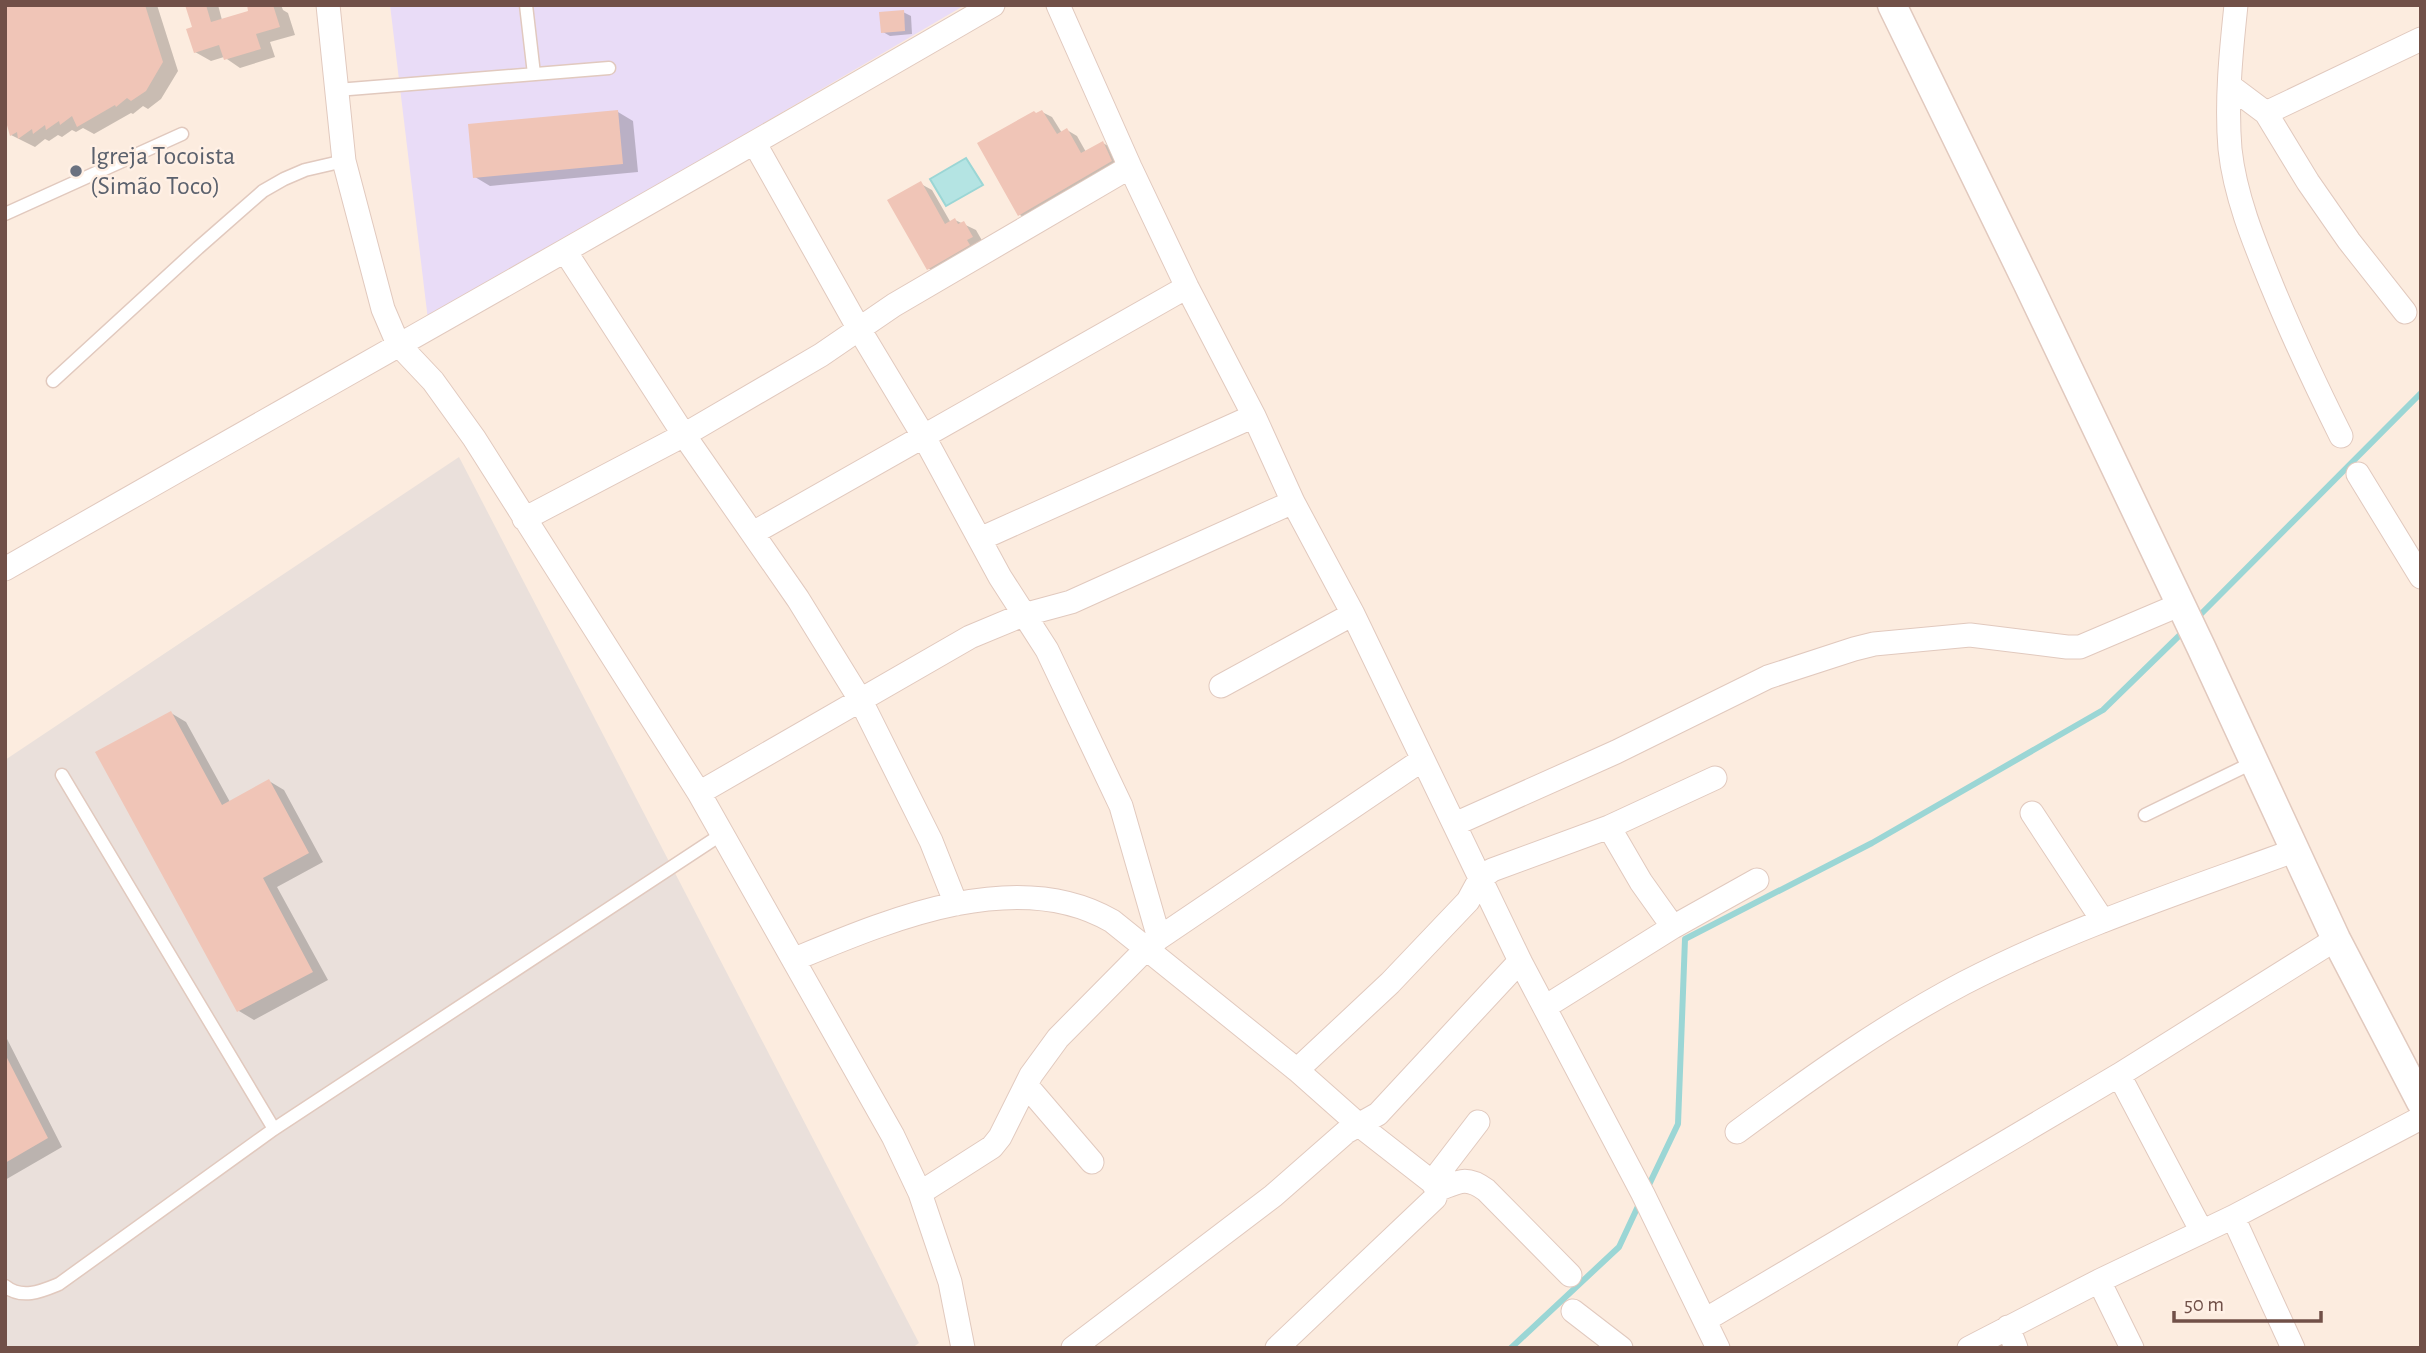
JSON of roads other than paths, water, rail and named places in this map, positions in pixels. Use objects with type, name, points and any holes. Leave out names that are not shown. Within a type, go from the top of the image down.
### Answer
[{"type":"street","points":[[328,5],[344,161],[383,309],[398,344],[433,382],[474,438],[699,793],[795,959],[893,1136],[920,1193],[950,1282],[963,1348]]},
{"type":"street","points":[[5,569],[755,144],[993,5]]},
{"type":"street","points":[[1058,5],[1187,287],[1254,416],[1293,502],[1353,614],[1520,961],[1643,1194],[1718,1348]]},
{"type":"street","points":[[1892,5],[2201,646],[2336,939],[2421,1102]]},
{"type":"street","points":[[2236,5],[2230,86],[2230,149],[2243,207],[2255,246],[2303,360],[2341,436]]},
{"type":"street","points":[[2266,113],[2421,39]]},
{"type":"street","points":[[2230,86],[2266,113],[2308,183],[2405,312]]},
{"type":"street","points":[[755,144],[1023,615],[1047,650],[1128,824],[1153,943]]},
{"type":"street","points":[[524,519],[684,435],[821,355],[894,305],[1130,167]]},
{"type":"street","points":[[565,251],[861,701],[931,841],[956,904]]},
{"type":"street","points":[[753,533],[1187,287]]},
{"type":"street","points":[[980,539],[1254,416]]},
{"type":"street","points":[[2358,474],[2421,577]]},
{"type":"street","points":[[699,793],[970,637],[1023,615],[1071,603],[1293,502]]},
{"type":"street","points":[[1455,824],[1616,752],[1768,677],[1799,665],[1874,644],[1946,636],[1970,635],[2067,648],[2080,647],[2182,609]]},
{"type":"street","points":[[1221,686],[1353,614]]},
{"type":"street","points":[[920,1193],[992,1147],[1044,1055],[1071,1022],[1153,943],[1422,760]]},
{"type":"street","points":[[1297,1070],[1390,983],[1468,901],[1480,879],[1502,865],[1609,827],[1715,778]]},
{"type":"street","points":[[2032,813],[2103,921]]},
{"type":"street","points":[[1609,827],[1641,882],[1673,928]]},
{"type":"street","points":[[1737,1132],[1831,1063],[1962,984],[2103,921],[2296,850]]},
{"type":"street","points":[[1545,1007],[1757,880]]},
{"type":"street","points":[[795,959],[855,934],[956,904],[1013,898],[1075,905],[1098,913],[1153,943],[1359,1125],[1434,1186]]},
{"type":"street","points":[[1705,1320],[2119,1075],[2336,939]]},
{"type":"street","points":[[1073,1348],[1273,1196],[1346,1132],[1378,1114],[1520,961]]},
{"type":"street","points":[[2119,1075],[2202,1232]]},
{"type":"street","points":[[1026,1085],[1092,1162]]},
{"type":"street","points":[[1969,1348],[2012,1338],[2099,1281],[2233,1217],[2421,1118]]},
{"type":"street","points":[[1277,1348],[1435,1198],[1434,1186],[1478,1122]]},
{"type":"street","points":[[1434,1186],[1474,1181],[1570,1275]]},
{"type":"street","points":[[2233,1217],[2292,1348]]},
{"type":"street","points":[[2099,1281],[2132,1348]]},
{"type":"street","points":[[1573,1311],[1621,1348]]},
{"type":"lane","points":[[526,5],[534,74]]},
{"type":"lane","points":[[337,90],[609,68]]},
{"type":"lane","points":[[5,214],[182,135]]},
{"type":"lane","points":[[53,381],[264,191],[284,178],[305,170],[344,161]]},
{"type":"lane","points":[[2145,815],[2254,762]]},
{"type":"lane","points":[[62,775],[274,1129]]},
{"type":"lane","points":[[5,1286],[9,1290],[34,1294],[60,1284],[274,1129],[722,834]]},
{"type":"water","points":[[966,158],[983,185],[946,206],[930,179]]},
{"type":"waterway","points":[[2196,619],[2421,393]]},
{"type":"waterway","points":[[1647,1189],[1678,1124],[1685,939],[1872,843],[2103,710],[2184,631]]},
{"type":"waterway","points":[[1511,1348],[1619,1247],[1640,1202]]},
{"type":"place","name":"Igreja Tocoista (Simão Toco)","points":[[76,171]]}]
